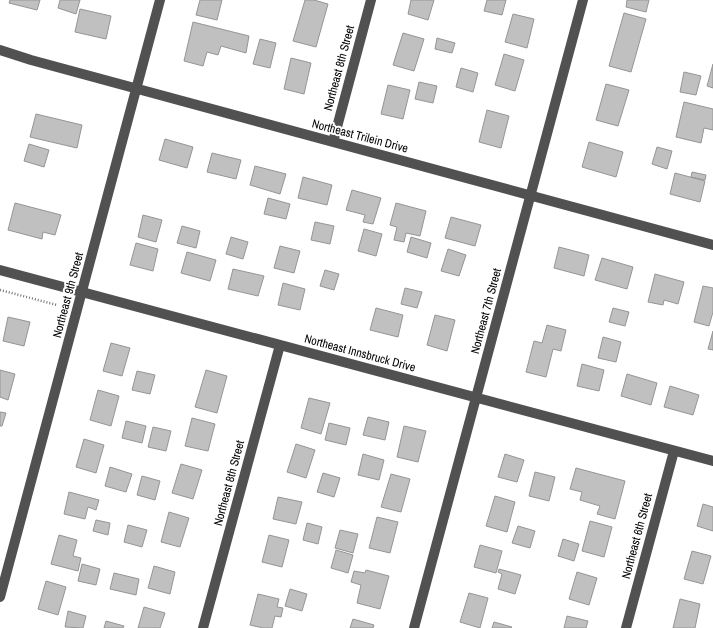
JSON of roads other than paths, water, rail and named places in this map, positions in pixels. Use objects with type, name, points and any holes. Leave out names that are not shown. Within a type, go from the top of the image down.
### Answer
[{"type":"street","name":"Northeast 9th Street","points":[[0,597],[160,0]]},
{"type":"street","name":"Northeast 8th Street","points":[[333,142],[371,0]]},
{"type":"street","name":"Northeast 7th Street","points":[[414,628],[583,0]]},
{"type":"street","name":"Northeast Trilein Drive","points":[[0,50],[137,89],[713,245]]},
{"type":"street","name":"Northeast Innsbruck Drive","points":[[0,270],[713,461]]},
{"type":"street","name":"Northeast 8th Street","points":[[203,628],[280,346]]},
{"type":"street","name":"Northeast 6th Street","points":[[626,628],[674,451]]}]
